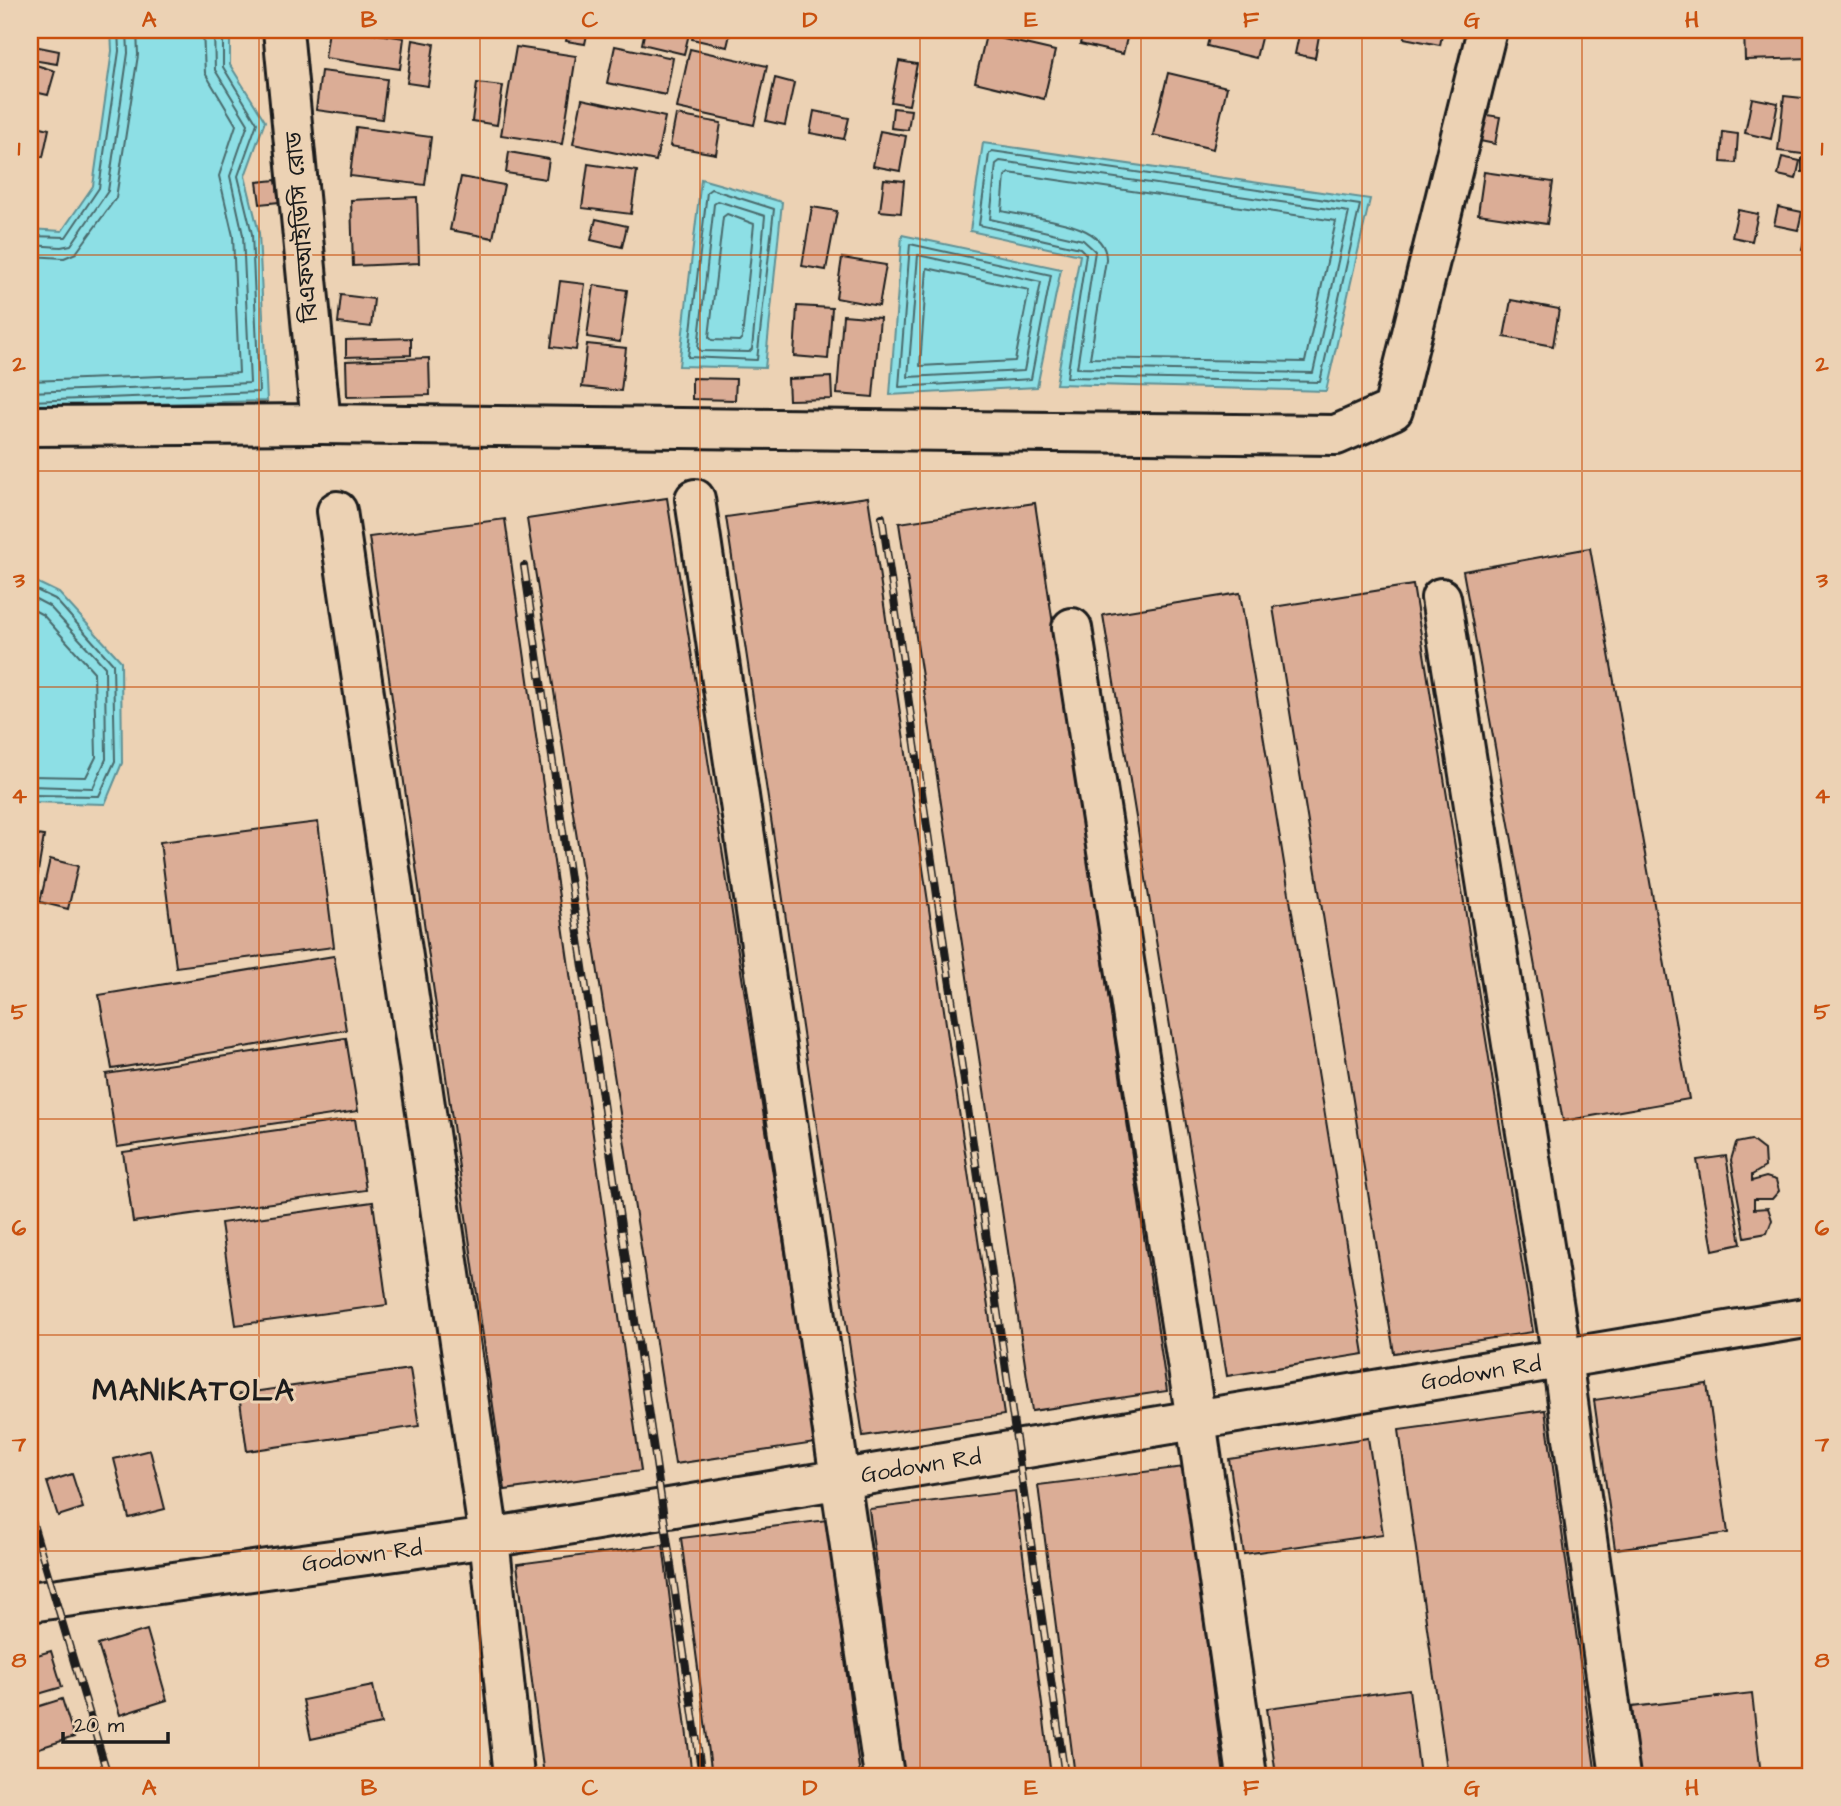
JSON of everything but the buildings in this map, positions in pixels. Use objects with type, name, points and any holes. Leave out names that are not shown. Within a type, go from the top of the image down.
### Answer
[{"type":"street","name":"বিএফআইডিসি রোড","points":[[284,30],[321,424]]},
{"type":"street","points":[[30,426],[321,424],[1336,435],[1393,410],[1487,30]]},
{"type":"street","points":[[695,499],[884,1776]]},
{"type":"street","points":[[337,511],[489,1538],[514,1776]]},
{"type":"street","points":[[1441,598],[1562,1359],[1620,1776]]},
{"type":"street","points":[[1072,628],[1196,1420],[1247,1776]]},
{"type":"street","name":"Godown Rd","points":[[30,1602],[489,1538],[1811,1317]]},
{"type":"water","points":[[111,30],[230,30],[230,65],[265,121],[245,176],[259,233],[267,401],[30,407],[30,229],[62,231],[93,186],[112,51]]},
{"type":"water","points":[[983,143],[1370,199],[1326,391],[1056,384],[1080,255],[970,231]]},
{"type":"water","points":[[701,179],[782,202],[765,368],[679,366]]},
{"type":"water","points":[[902,235],[1061,269],[1037,387],[890,395]]},
{"type":"water","points":[[32,580],[59,593],[121,661],[122,763],[105,804],[30,802]]},
{"type":"railway","points":[[882,517],[1065,1776]]},
{"type":"railway","points":[[524,566],[702,1776]]},
{"type":"railway","points":[[30,1514],[108,1776]]},
{"type":"district","name":"MANIKATOLA","points":[[194,1391]]}]
